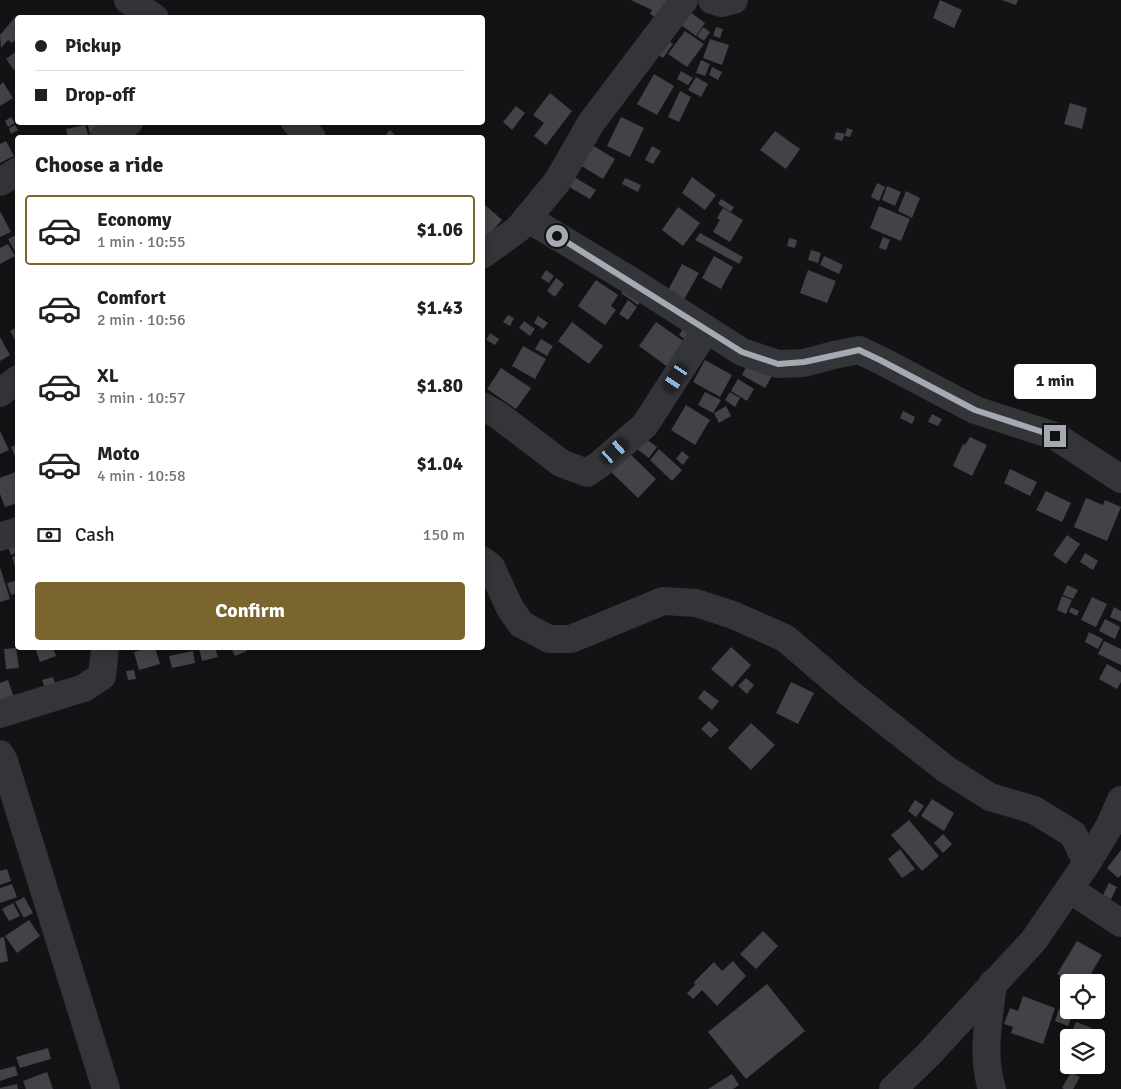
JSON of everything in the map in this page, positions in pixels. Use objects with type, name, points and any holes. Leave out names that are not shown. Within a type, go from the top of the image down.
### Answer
[{"type":"street","points":[[128,0],[150,15]]},
{"type":"street","points":[[485,253],[518,229],[556,182],[591,123],[684,0]]},
{"type":"street","points":[[712,0],[722,3],[734,0]]},
{"type":"street","points":[[110,135],[126,125]]},
{"type":"street","points":[[298,125],[309,135]]},
{"type":"street","points":[[0,182],[15,173]]},
{"type":"street","points":[[526,218],[633,282],[742,352],[778,364],[804,362],[859,350],[975,410],[1055,436],[1121,479]]},
{"type":"street","points":[[485,408],[498,415],[561,463],[587,473],[645,425],[706,330]]},
{"type":"street","points":[[0,393],[15,381]]},
{"type":"street","points":[[0,537],[15,532]]},
{"type":"street","points":[[485,562],[491,567],[510,608],[521,624],[549,639],[571,639],[663,601],[696,603],[733,615],[784,638],[848,692],[947,770],[990,797],[1034,810],[1073,834],[1087,863]]},
{"type":"street","points":[[0,714],[84,688],[102,676],[105,650]]},
{"type":"street","points":[[0,754],[4,761],[106,1089]]},
{"type":"street","points":[[894,1089],[1034,940],[1110,826],[1121,800]]},
{"type":"street","points":[[1069,889],[1121,923]]},
{"type":"street","points":[[992,1089],[988,1075],[986,1040],[993,983]]},
{"type":"building","points":[[631,0],[673,0],[662,21],[650,14],[652,10]]},
{"type":"building","points":[[940,0],[962,10],[954,28],[933,18]]},
{"type":"building","points":[[1002,0],[1018,0],[1016,5]]},
{"type":"building","points":[[686,9],[705,23],[696,36],[677,22]]},
{"type":"building","points":[[15,17],[15,40],[12,43],[8,40],[1,48],[0,35]]},
{"type":"building","points":[[703,27],[710,32],[704,41],[697,36]]},
{"type":"building","points":[[716,27],[723,29],[720,38],[713,36]]},
{"type":"building","points":[[685,31],[704,44],[687,67],[668,54]]},
{"type":"building","points":[[664,38],[673,44],[663,58],[654,52]]},
{"type":"building","points":[[710,39],[729,45],[722,65],[703,58]]},
{"type":"building","points":[[15,52],[15,71],[6,59]]},
{"type":"building","points":[[701,60],[710,64],[705,76],[696,73]]},
{"type":"building","points":[[712,67],[722,72],[718,80],[709,75]]},
{"type":"building","points":[[681,71],[693,78],[688,85],[677,79]]},
{"type":"building","points":[[654,74],[674,86],[657,115],[637,104]]},
{"type":"building","points":[[696,77],[708,84],[701,97],[688,90]]},
{"type":"building","points":[[3,82],[13,98],[0,106],[0,85]]},
{"type":"building","points":[[680,91],[691,97],[679,122],[668,117]]},
{"type":"building","points":[[550,93],[572,111],[546,145],[534,136],[544,123],[533,115]]},
{"type":"building","points":[[1070,103],[1087,108],[1082,129],[1064,124]]},
{"type":"building","points":[[516,106],[525,113],[512,130],[503,122]]},
{"type":"building","points":[[11,117],[15,123],[8,127],[5,121]]},
{"type":"building","points":[[621,117],[644,128],[630,157],[607,146]]},
{"type":"building","points":[[15,125],[18,130],[11,134],[9,128]]},
{"type":"building","points":[[85,125],[88,135],[67,135],[66,129]]},
{"type":"building","points":[[88,125],[103,125],[92,135]]},
{"type":"building","points":[[847,128],[853,130],[850,137],[845,136]]},
{"type":"building","points":[[390,130],[394,135],[386,135]]},
{"type":"building","points":[[775,131],[800,149],[786,169],[760,150]]},
{"type":"building","points":[[836,132],[845,134],[842,141],[834,139]]},
{"type":"building","points":[[6,141],[14,156],[0,163],[0,144]]},
{"type":"building","points":[[587,142],[615,159],[603,179],[575,162]]},
{"type":"building","points":[[652,146],[661,151],[653,164],[645,160]]},
{"type":"building","points":[[569,174],[596,190],[590,199],[564,184]]},
{"type":"building","points":[[692,177],[716,195],[705,210],[682,193]]},
{"type":"building","points":[[625,178],[641,185],[638,192],[622,184]]},
{"type":"building","points":[[877,183],[885,187],[879,201],[871,197]]},
{"type":"building","points":[[887,186],[901,192],[895,206],[882,200]]},
{"type":"building","points":[[906,191],[920,198],[912,218],[898,211]]},
{"type":"building","points":[[721,199],[734,207],[731,212],[718,204]]},
{"type":"building","points":[[485,205],[502,220],[485,237]]},
{"type":"building","points":[[879,206],[910,219],[901,241],[870,228]]},
{"type":"building","points":[[678,207],[700,223],[683,246],[662,230]]},
{"type":"building","points":[[723,208],[743,220],[730,242],[713,232],[720,220],[717,218]]},
{"type":"building","points":[[0,211],[11,232],[0,237]]},
{"type":"building","points":[[700,233],[743,257],[739,264],[695,240]]},
{"type":"building","points":[[15,236],[15,252],[8,239]]},
{"type":"building","points":[[883,237],[890,240],[886,250],[879,248]]},
{"type":"building","points":[[789,238],[797,240],[795,248],[787,246]]},
{"type":"building","points":[[8,244],[15,256],[0,264],[0,248]]},
{"type":"building","points":[[811,250],[821,253],[818,263],[808,260]]},
{"type":"building","points":[[714,256],[733,267],[721,289],[702,278]]},
{"type":"building","points":[[824,256],[843,265],[839,274],[820,265]]},
{"type":"building","points":[[682,264],[699,273],[682,303],[666,294]]},
{"type":"building","points":[[546,270],[554,276],[549,283],[541,278]]},
{"type":"building","points":[[808,270],[836,281],[827,303],[800,293]]},
{"type":"building","points":[[556,278],[564,284],[555,297],[547,291]]},
{"type":"building","points":[[596,280],[618,295],[611,306],[616,310],[605,325],[578,306]]},
{"type":"building","points":[[627,284],[645,296],[638,305],[621,293]]},
{"type":"building","points":[[628,300],[637,307],[628,320],[619,314]]},
{"type":"building","points":[[508,315],[514,318],[510,326],[503,322]]},
{"type":"building","points":[[538,316],[548,323],[543,329],[534,323]]},
{"type":"building","points":[[524,321],[535,329],[530,336],[519,328]]},
{"type":"building","points":[[572,322],[603,346],[589,364],[558,341]]},
{"type":"building","points":[[656,322],[689,345],[672,370],[639,346]]},
{"type":"building","points":[[684,327],[696,335],[690,343],[679,335]]},
{"type":"building","points":[[15,328],[15,339],[10,331]]},
{"type":"building","points":[[490,333],[499,339],[495,345],[486,340]]},
{"type":"building","points":[[0,337],[10,355],[0,361]]},
{"type":"building","points":[[541,339],[553,346],[547,356],[535,349]]},
{"type":"building","points":[[523,346],[546,359],[535,379],[512,366]]},
{"type":"building","points":[[750,359],[774,373],[765,388],[742,375]]},
{"type":"building","points":[[705,360],[732,375],[720,397],[693,382]]},
{"type":"building","points":[[501,368],[531,388],[516,409],[487,389]]},
{"type":"building","points":[[738,379],[754,389],[747,401],[731,391]]},
{"type":"building","points":[[705,392],[721,400],[713,413],[698,405]]},
{"type":"building","points":[[730,392],[740,398],[735,407],[725,400]]},
{"type":"building","points":[[686,405],[710,420],[695,445],[671,430]]},
{"type":"building","points":[[726,406],[731,416],[719,423],[714,413]]},
{"type":"building","points":[[903,411],[915,417],[912,424],[900,418]]},
{"type":"building","points":[[932,414],[942,419],[938,426],[928,422]]},
{"type":"building","points":[[0,431],[9,450],[0,454]]},
{"type":"building","points":[[970,437],[987,445],[972,476],[953,466],[963,444],[965,445]]},
{"type":"building","points":[[645,438],[657,447],[649,458],[637,449]]},
{"type":"building","points":[[15,445],[15,456],[11,447]]},
{"type":"building","points":[[659,449],[682,470],[672,481],[650,460]]},
{"type":"building","points":[[682,451],[689,457],[683,465],[676,459]]},
{"type":"building","points":[[628,452],[656,479],[638,498],[610,471]]},
{"type":"building","points":[[1010,469],[1037,482],[1030,496],[1004,483]]},
{"type":"building","points":[[15,472],[15,504],[5,507],[0,494],[0,478]]},
{"type":"building","points":[[1046,491],[1071,503],[1062,522],[1036,510]]},
{"type":"building","points":[[1086,498],[1103,505],[1105,500],[1121,507],[1107,541],[1074,527]]},
{"type":"building","points":[[1067,535],[1080,544],[1066,564],[1053,555]]},
{"type":"building","points":[[15,538],[15,553],[11,555],[6,543]]},
{"type":"building","points":[[1085,553],[1098,561],[1093,570],[1080,562]]},
{"type":"building","points":[[15,556],[15,567],[12,557]]},
{"type":"building","points":[[0,567],[10,599],[0,602]]},
{"type":"building","points":[[15,581],[15,594],[11,595],[7,583]]},
{"type":"building","points":[[1067,585],[1078,590],[1073,599],[1063,595]]},
{"type":"building","points":[[1062,596],[1072,600],[1066,614],[1057,610]]},
{"type":"building","points":[[1092,597],[1107,604],[1096,627],[1081,620]]},
{"type":"building","points":[[1071,607],[1079,611],[1077,616],[1069,612]]},
{"type":"building","points":[[1114,607],[1121,611],[1121,622],[1110,617]]},
{"type":"building","points":[[1105,619],[1120,627],[1115,639],[1099,631]]},
{"type":"building","points":[[1089,632],[1103,639],[1098,649],[1085,642]]},
{"type":"building","points":[[1104,641],[1121,649],[1121,665],[1098,654]]},
{"type":"building","points":[[731,647],[751,665],[732,687],[711,669]]},
{"type":"building","points":[[15,648],[19,668],[6,669],[4,649]]},
{"type":"building","points":[[36,650],[54,650],[56,656],[40,662]]},
{"type":"building","points":[[156,650],[160,664],[139,670],[134,652]]},
{"type":"building","points":[[199,650],[216,650],[218,657],[202,661]]},
{"type":"building","points":[[232,650],[247,651],[235,656]]},
{"type":"building","points":[[193,651],[195,663],[172,668],[169,656]]},
{"type":"building","points":[[1107,664],[1121,672],[1121,682],[1117,689],[1099,679]]},
{"type":"building","points":[[134,670],[136,679],[128,680],[126,671]]},
{"type":"building","points":[[53,677],[58,694],[48,697],[42,680]]},
{"type":"building","points":[[746,678],[754,685],[747,694],[738,686]]},
{"type":"building","points":[[8,680],[15,701],[0,707],[0,683]]},
{"type":"building","points":[[791,682],[814,693],[798,724],[776,713]]},
{"type":"building","points":[[704,690],[719,701],[712,710],[698,698]]},
{"type":"building","points":[[709,721],[719,730],[711,738],[701,729]]},
{"type":"building","points":[[751,723],[775,745],[751,770],[728,748]]},
{"type":"building","points":[[932,799],[954,813],[944,831],[921,816]]},
{"type":"building","points":[[915,800],[924,806],[916,817],[908,811]]},
{"type":"building","points":[[909,820],[939,856],[922,871],[891,835]]},
{"type":"building","points":[[943,834],[952,844],[943,853],[934,843]]},
{"type":"building","points":[[900,849],[915,869],[902,878],[888,859]]},
{"type":"building","points":[[1121,850],[1121,875],[1118,878],[1107,868]]},
{"type":"building","points":[[7,869],[11,881],[0,885],[0,871]]},
{"type":"building","points":[[1109,883],[1117,887],[1111,899],[1103,895]]},
{"type":"building","points":[[12,884],[17,897],[0,903],[0,888]]},
{"type":"building","points":[[24,897],[33,913],[24,918],[15,902]]},
{"type":"building","points":[[13,903],[20,916],[9,921],[2,909]]},
{"type":"building","points":[[29,920],[40,936],[17,953],[5,936]]},
{"type":"building","points":[[763,931],[778,946],[756,969],[740,954]]},
{"type":"building","points":[[4,937],[8,961],[0,963],[0,938]]},
{"type":"building","points":[[1077,941],[1102,955],[1091,974],[1060,974],[1060,976],[1057,974]]},
{"type":"building","points":[[733,961],[746,976],[717,1006],[702,990],[693,999],[687,993],[695,985],[694,982],[714,962],[722,971]]},
{"type":"building","points":[[767,984],[805,1031],[746,1079],[708,1032]]},
{"type":"building","points":[[1023,996],[1055,1008],[1043,1044],[1011,1033],[1013,1027],[1004,1024],[1010,1008],[1018,1011]]},
{"type":"building","points":[[1059,1009],[1060,1019],[1071,1019],[1068,1026],[1055,1021]]},
{"type":"building","points":[[1076,1022],[1092,1028],[1092,1029],[1073,1029]]},
{"type":"building","points":[[48,1048],[51,1059],[20,1068],[16,1057]]},
{"type":"building","points":[[15,1066],[18,1075],[0,1081],[0,1070]]},
{"type":"building","points":[[47,1072],[53,1089],[26,1089],[23,1081]]},
{"type":"building","points":[[732,1074],[739,1085],[733,1089],[708,1089]]},
{"type":"building","points":[[1070,1074],[1080,1077],[1073,1089],[1062,1088]]},
{"type":"building","points":[[17,1084],[18,1089],[0,1089],[0,1088]]},
{"type":"route","points":[[557,236],[742,352],[778,364],[804,362],[859,350],[975,410],[1055,436]]}]
